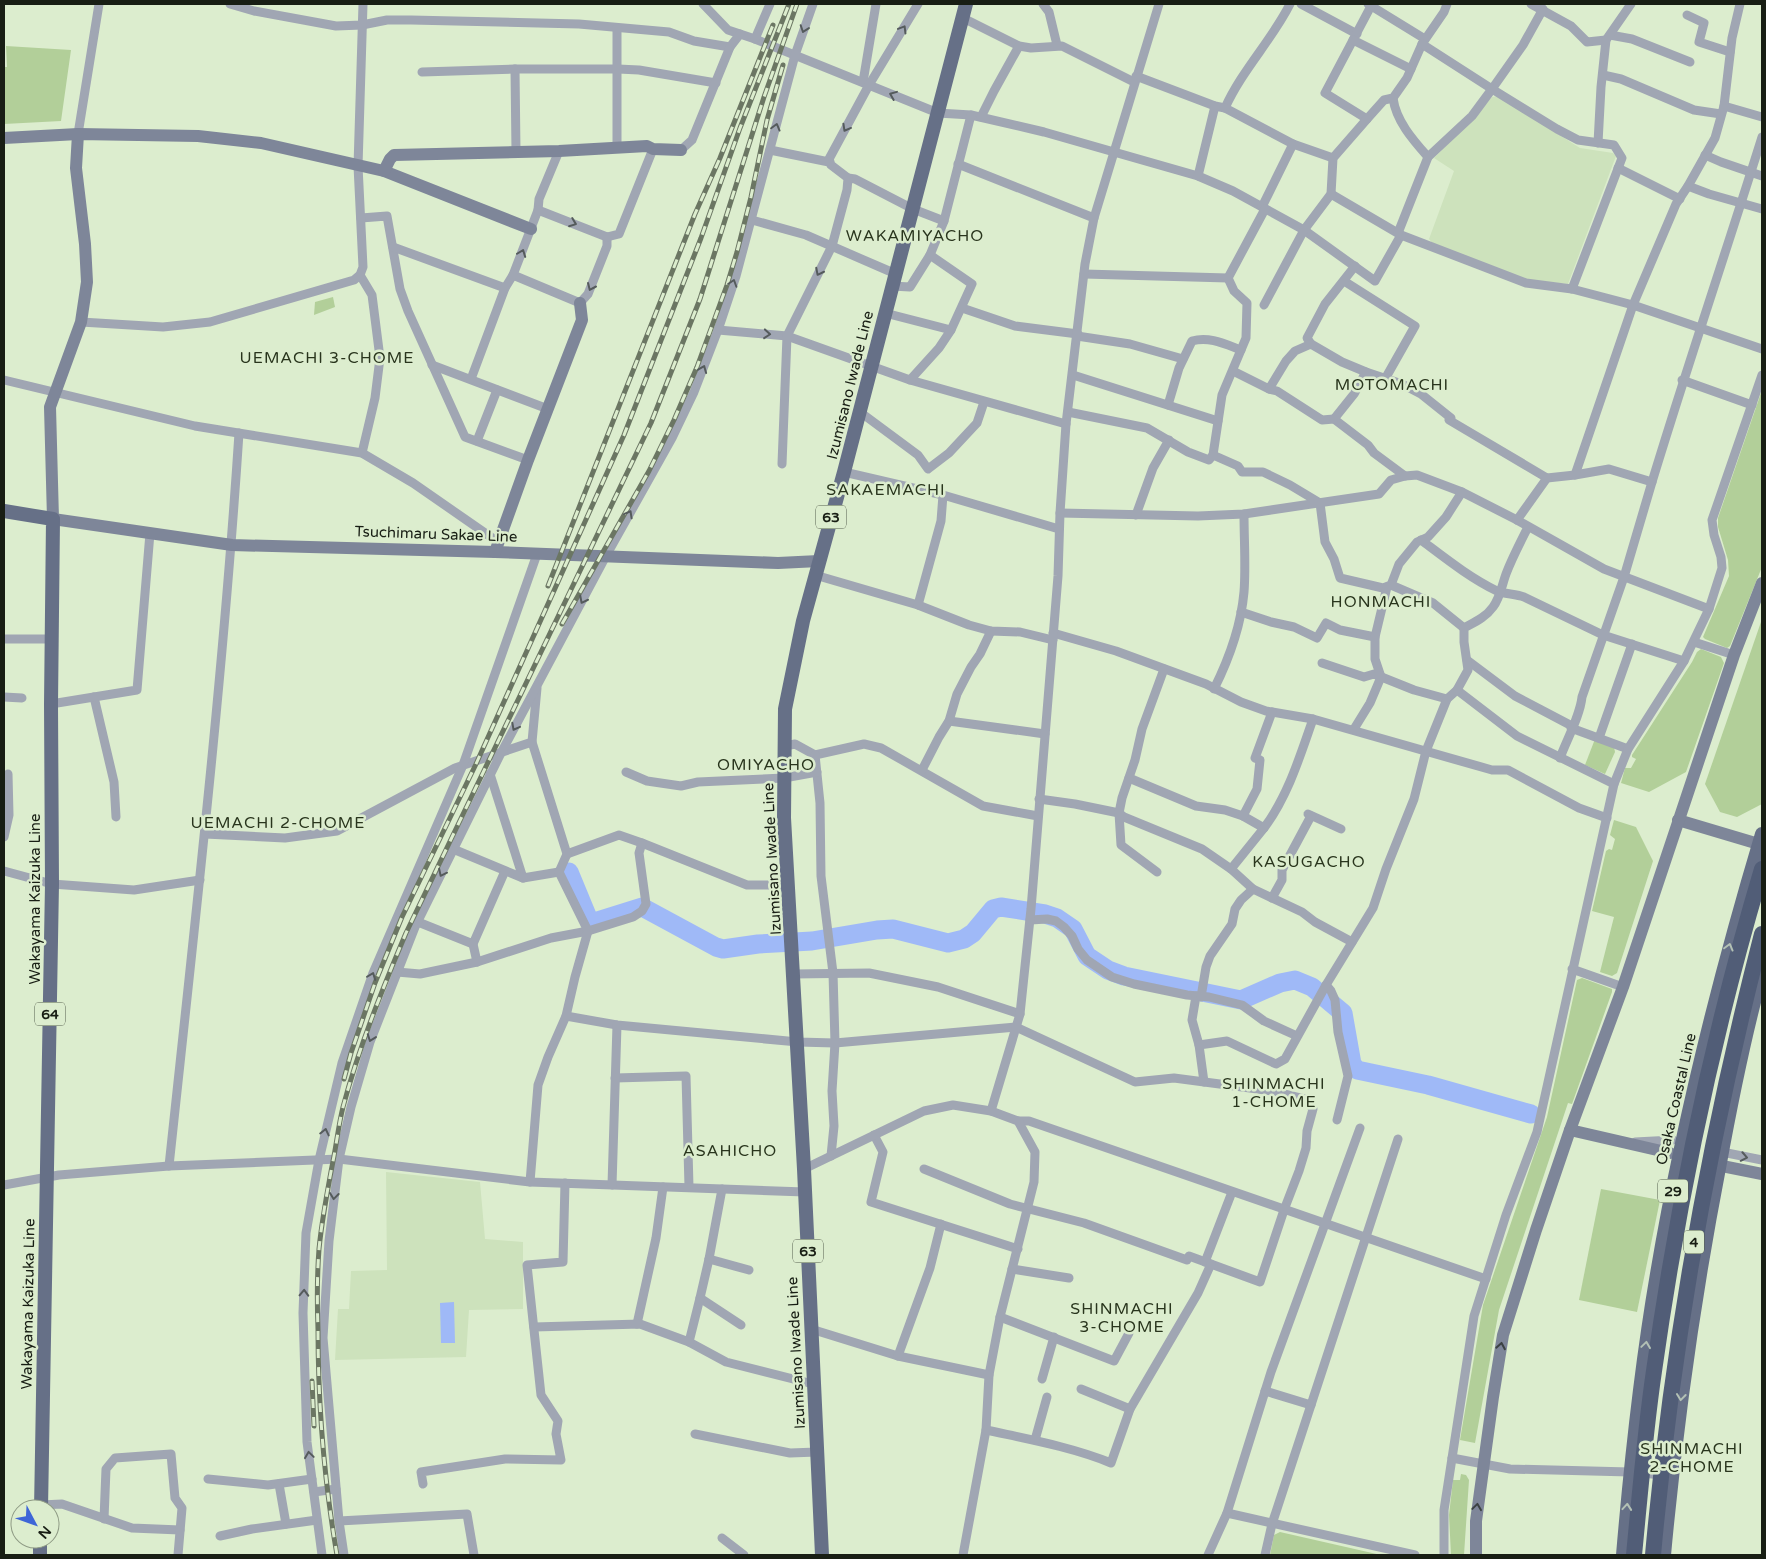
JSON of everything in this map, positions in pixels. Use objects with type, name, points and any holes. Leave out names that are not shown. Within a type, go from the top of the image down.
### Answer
[{"type":"highway","name":"4","points":[[1634,1555],[1653,1372],[1686,1175],[1726,998],[1762,869]]},
{"type":"highway","name":"4","points":[[1653,1555],[1672,1376],[1688,1278],[1725,1084],[1762,934]]},
{"type":"main road","name":"Izumisano Iwade Line","points":[[822,1555],[798,1042],[784,818],[786,698],[803,621],[860,412],[966,4]]},
{"type":"main road","points":[[4,511],[53,519]]},
{"type":"main road","name":"Wakayama Kaizuka Line","points":[[41,1499],[52,884],[51,639],[53,519]]},
{"type":"main road","name":"Osaka Coastal Line","points":[[1622,1555],[1630,1472],[1657,1274],[1676,1175],[1696,1079],[1718,988],[1743,896],[1761,842]]},
{"type":"main road","points":[[1664,1555],[1671,1476],[1698,1277],[1734,1088],[1762,972]]},
{"type":"street","points":[[53,519],[50,407],[81,322],[87,282],[85,244],[76,168],[78,134],[99,4]]},
{"type":"street","points":[[230,4],[254,11],[336,26],[362,25],[387,20],[579,24],[669,32],[694,41],[730,47]]},
{"type":"street","points":[[81,322],[163,327],[210,322],[354,280],[360,275],[363,267],[358,166],[362,4]]},
{"type":"street","points":[[703,4],[728,30],[755,38],[938,113],[971,115],[1044,132],[1198,176],[1233,191],[1304,230],[1375,281],[1400,234],[1428,157],[1472,116],[1492,89],[1523,45],[1536,5],[1571,26],[1586,42],[1608,38],[1632,39],[1690,62]]},
{"type":"street","points":[[755,38],[770,4]]},
{"type":"street","points":[[344,1555],[339,1521],[323,1338],[329,1241],[339,1159],[351,1107],[370,1042],[418,922],[490,774],[606,556],[672,438],[694,392],[718,330],[752,220],[795,55],[813,4]]},
{"type":"street","points":[[866,84],[876,4]]},
{"type":"street","points":[[918,4],[866,84],[829,159],[831,165],[848,178],[856,179],[913,209],[944,221]]},
{"type":"street","points":[[991,1111],[1020,1014],[1058,576],[1066,424],[1084,274],[1094,218],[1159,4]]},
{"type":"street","points":[[1225,108],[1247,70],[1281,22],[1290,4]]},
{"type":"street","points":[[1301,4],[1411,69]]},
{"type":"street","points":[[1428,157],[1411,138],[1394,109],[1393,98],[1407,78],[1424,41],[1444,12],[1447,4]]},
{"type":"street","points":[[1598,143],[1602,76],[1608,38],[1630,4]]},
{"type":"street","points":[[1575,475],[1633,305],[1680,199],[1714,138],[1723,110],[1730,52],[1740,4]]},
{"type":"street","points":[[1367,119],[1325,93],[1355,37],[1369,5],[1383,8],[1424,41],[1492,89],[1557,130],[1578,140],[1614,145],[1622,158],[1572,289]]},
{"type":"street","points":[[1047,6],[1057,45]]},
{"type":"street","points":[[1687,15],[1704,23],[1699,42],[1730,52]]},
{"type":"street","points":[[963,18],[1019,46],[1031,48],[1062,46],[1135,79],[1225,108],[1293,144],[1333,158]]},
{"type":"street","points":[[617,28],[617,148]]},
{"type":"street","points":[[384,171],[394,155],[558,151],[647,146],[653,149],[681,150],[692,140],[730,47],[740,34]]},
{"type":"street","points":[[981,117],[1019,46]]},
{"type":"street","points":[[422,72],[515,69],[618,69],[639,70],[716,83]]},
{"type":"street","points":[[515,69],[516,152]]},
{"type":"street","points":[[1602,76],[1621,79],[1694,110],[1723,110],[1762,117]]},
{"type":"street","points":[[1264,305],[1304,230],[1331,194],[1333,158],[1384,100],[1393,98]]},
{"type":"street","points":[[1198,176],[1215,106]]},
{"type":"street","points":[[752,220],[806,235],[832,246],[910,287],[930,255],[944,221],[971,115]]},
{"type":"street","points":[[4,138],[78,134],[198,136],[261,144],[384,171],[531,229]]},
{"type":"street","points":[[1560,758],[1581,710],[1582,697],[1624,577],[1682,380],[1762,138]]},
{"type":"street","points":[[1228,278],[1264,208],[1293,144]]},
{"type":"street","points":[[538,210],[607,237],[619,234],[653,149]]},
{"type":"street","points":[[770,150],[830,162]]},
{"type":"street","points":[[471,379],[505,288],[513,276],[531,229],[538,210],[539,199],[558,151]]},
{"type":"street","points":[[1705,155],[1762,176]]},
{"type":"street","points":[[958,164],[1094,218]]},
{"type":"street","points":[[1618,168],[1680,199]]},
{"type":"street","points":[[782,464],[787,336],[832,246],[848,178]]},
{"type":"street","points":[[1688,186],[1762,209]]},
{"type":"street","points":[[1331,194],[1400,234],[1526,283],[1572,289],[1633,305],[1762,349]]},
{"type":"street","points":[[362,218],[387,216],[400,289],[408,311],[465,437],[528,460]]},
{"type":"street","points":[[4,380],[195,426],[362,453],[413,483],[497,547],[582,320],[580,303],[588,294],[608,246],[607,237]]},
{"type":"street","points":[[393,247],[505,288]]},
{"type":"street","points":[[910,380],[939,348],[951,330],[972,284],[930,255]]},
{"type":"street","points":[[1355,266],[1325,304],[1307,338],[1311,344],[1342,362],[1402,384],[1421,394],[1450,419],[1547,478],[1609,469],[1652,482]]},
{"type":"street","points":[[1084,274],[1228,278]]},
{"type":"street","points":[[360,275],[372,295],[380,358],[374,398],[362,453]]},
{"type":"street","points":[[513,276],[580,303]]},
{"type":"street","points":[[1068,410],[1147,428],[1188,452],[1209,460],[1213,455],[1222,395],[1246,338],[1247,304],[1234,291],[1228,278]]},
{"type":"street","points":[[1344,281],[1415,326],[1385,379]]},
{"type":"street","points":[[962,308],[1015,326],[1130,344],[1183,360]]},
{"type":"street","points":[[885,313],[951,330]]},
{"type":"street","points":[[718,330],[787,336],[910,380],[1066,424]]},
{"type":"street","points":[[1168,405],[1183,360],[1192,341],[1200,339],[1210,340],[1241,350]]},
{"type":"street","points":[[1269,389],[1286,361],[1295,351],[1311,344]]},
{"type":"street","points":[[432,365],[548,409]]},
{"type":"street","points":[[1233,372],[1277,391],[1322,420],[1334,419],[1405,476]]},
{"type":"street","points":[[1334,419],[1358,388],[1366,372]]},
{"type":"street","points":[[1072,375],[1218,421]]},
{"type":"street","points":[[1444,1555],[1444,1510],[1474,1316],[1506,1215],[1537,1132],[1614,784],[1628,749],[1684,661],[1709,608],[1722,568],[1712,520],[1762,375]]},
{"type":"street","points":[[1682,380],[1752,405]]},
{"type":"street","points":[[477,441],[497,390]]},
{"type":"street","points":[[860,412],[918,455],[928,468],[949,453],[977,423],[984,402]]},
{"type":"street","points":[[169,1166],[205,834],[232,545],[239,433]]},
{"type":"street","points":[[1136,515],[1153,468],[1169,440]]},
{"type":"street","points":[[1213,455],[1238,466],[1242,472],[1263,472],[1320,503]]},
{"type":"street","points":[[844,472],[943,495],[1059,529]]},
{"type":"street","points":[[1060,513],[1136,515],[1244,514],[1379,494],[1391,480],[1418,475],[1462,492],[1604,569],[1709,608]]},
{"type":"street","points":[[1516,520],[1547,478]]},
{"type":"street","points":[[1354,729],[1370,703],[1381,677],[1375,659],[1376,637],[1389,586],[1399,564],[1417,542],[1428,537],[1446,517],[1462,492]]},
{"type":"street","points":[[918,605],[941,521],[943,495]]},
{"type":"street","points":[[1320,503],[1325,542],[1334,559],[1340,578],[1389,586],[1433,603],[1464,628]]},
{"type":"street","points":[[1214,689],[1228,661],[1241,612],[1244,592],[1244,514]]},
{"type":"street","name":"Tsuchimaru Sakae Line","points":[[53,519],[232,545],[497,547],[537,554],[778,563],[819,561]]},
{"type":"street","points":[[1464,628],[1480,620],[1492,609],[1499,599],[1514,554],[1528,527]]},
{"type":"street","points":[[51,704],[137,690],[150,534]]},
{"type":"street","points":[[1421,540],[1500,593],[1524,597],[1603,635],[1684,661]]},
{"type":"street","points":[[322,1555],[307,1442],[303,1313],[306,1233],[319,1160],[342,1062],[373,973],[463,765],[537,554]]},
{"type":"street","points":[[815,575],[918,605],[969,625],[991,631],[1020,632],[1053,637],[1116,651],[1214,689],[1241,702],[1272,712],[1313,718],[1492,770],[1508,770],[1579,808],[1607,818]]},
{"type":"street","points":[[1476,1555],[1476,1521],[1503,1335],[1570,1130],[1623,987],[1734,655],[1762,583]]},
{"type":"street","points":[[1241,612],[1294,627],[1317,638],[1326,623],[1340,630],[1376,637]]},
{"type":"street","points":[[1199,1045],[1226,1041],[1276,1064],[1285,1058],[1318,998],[1373,908],[1386,869],[1414,799],[1426,751],[1447,699],[1457,690],[1468,670],[1464,628]]},
{"type":"street","points":[[922,770],[938,737],[950,721],[957,694],[991,631]]},
{"type":"street","points":[[4,639],[51,639]]},
{"type":"street","points":[[1694,642],[1734,655]]},
{"type":"street","points":[[1599,738],[1632,644]]},
{"type":"street","points":[[1467,660],[1515,696],[1572,727],[1628,749]]},
{"type":"street","points":[[1322,663],[1364,677],[1374,674],[1414,690],[1447,699]]},
{"type":"street","points":[[1157,872],[1121,844],[1119,813],[1142,729],[1164,669]]},
{"type":"street","points":[[538,685],[532,742],[567,854],[559,872]]},
{"type":"street","points":[[1457,690],[1517,736],[1614,784]]},
{"type":"street","points":[[94,697],[114,782],[116,817]]},
{"type":"street","points":[[4,698],[22,698]]},
{"type":"street","points":[[1243,816],[1257,788],[1260,760],[1255,758],[1272,712]]},
{"type":"street","points":[[1231,869],[1274,815],[1297,763],[1313,718]]},
{"type":"street","points":[[950,721],[1045,734]]},
{"type":"street","points":[[205,834],[285,838],[337,831],[455,768],[532,742]]},
{"type":"street","points":[[785,746],[794,744],[815,755],[864,744],[881,748],[983,806],[1038,816]]},
{"type":"street","points":[[815,755],[820,803],[821,876],[833,972],[836,1043],[832,1091],[834,1126],[831,1156]]},
{"type":"street","points":[[626,772],[647,781],[681,786],[698,782],[784,778],[817,772]]},
{"type":"street","points":[[4,837],[10,815],[6,786],[8,774]]},
{"type":"street","points":[[490,774],[523,878]]},
{"type":"street","points":[[1129,778],[1196,806],[1225,810],[1243,816],[1264,828]]},
{"type":"street","points":[[1039,799],[1119,813],[1202,849],[1231,869],[1253,889],[1302,912],[1352,942]]},
{"type":"street","points":[[1272,898],[1282,880],[1282,870],[1309,815],[1341,829]]},
{"type":"street","points":[[1678,820],[1761,842]]},
{"type":"street","points":[[567,854],[619,835],[747,885],[779,884],[788,881]]},
{"type":"street","points":[[397,972],[420,974],[477,962],[551,938],[588,931],[633,917],[644,908],[639,853],[642,843]]},
{"type":"street","points":[[454,849],[523,878],[559,872]]},
{"type":"street","points":[[4,871],[52,884],[134,890],[200,880]]},
{"type":"street","points":[[477,962],[473,944],[505,871]]},
{"type":"street","points":[[530,1182],[538,1086],[566,1016],[574,977],[588,931],[559,872]]},
{"type":"street","points":[[1204,1082],[1199,1045],[1192,1020],[1201,994],[1206,966],[1210,956],[1232,924],[1235,910],[1241,900],[1253,889]]},
{"type":"street","points":[[1030,915],[1056,921],[1064,927],[1087,960],[1112,977],[1134,984],[1201,994],[1242,1005],[1264,1021],[1297,1036]]},
{"type":"street","points":[[418,922],[473,944]]},
{"type":"street","points":[[1572,969],[1623,987]]},
{"type":"street","points":[[794,974],[869,973],[938,987],[1020,1014]]},
{"type":"street","points":[[1325,987],[1331,991],[1336,1000],[1338,1032],[1348,1076],[1337,1120]]},
{"type":"street","points":[[566,1016],[616,1025],[798,1042],[836,1043],[1016,1027],[1135,1082],[1174,1078],[1273,1091],[1304,1099],[1313,1108],[1307,1131],[1306,1148],[1299,1171],[1260,1282],[1190,1256],[1187,1260],[1084,1223],[1010,1204],[924,1169]]},
{"type":"street","points":[[612,1185],[616,1025]]},
{"type":"street","points":[[615,1078],[686,1076],[689,1187]]},
{"type":"street","points":[[804,1169],[924,1111],[953,1105],[991,1111],[1018,1121],[1029,1121],[1486,1279]]},
{"type":"street","points":[[963,1555],[986,1430],[990,1375],[1000,1317],[1034,1182],[1036,1152],[1018,1121]]},
{"type":"street","points":[[1208,1555],[1227,1513],[1265,1391],[1360,1128]]},
{"type":"street","points":[[1570,1130],[1670,1153]]},
{"type":"street","points":[[874,1135],[883,1152],[871,1202],[1018,1249]]},
{"type":"street","points":[[1265,1555],[1272,1524],[1398,1140]]},
{"type":"street","points":[[1622,1142],[1673,1140]]},
{"type":"street","points":[[1727,1153],[1762,1160]]},
{"type":"street","points":[[4,1185],[47,1176],[169,1166],[339,1159],[530,1182],[805,1192]]},
{"type":"street","points":[[1722,1166],[1762,1174]]},
{"type":"street","points":[[423,1484],[421,1472],[505,1459],[561,1460],[556,1434],[558,1421],[541,1395],[528,1265],[563,1262],[565,1183]]},
{"type":"street","points":[[637,1324],[656,1238],[663,1187]]},
{"type":"street","points":[[688,1342],[710,1259],[722,1189]]},
{"type":"street","points":[[986,1430],[1035,1440],[1074,1452],[1086,1453],[1110,1463],[1130,1409],[1198,1292],[1232,1192]]},
{"type":"street","points":[[898,1356],[930,1268],[941,1224]]},
{"type":"street","points":[[710,1259],[750,1270]]},
{"type":"street","points":[[1012,1270],[1069,1278]]},
{"type":"street","points":[[700,1298],[740,1325]]},
{"type":"street","points":[[1000,1317],[1114,1361],[1129,1333]]},
{"type":"street","points":[[534,1327],[637,1324],[688,1342],[726,1362],[813,1384]]},
{"type":"street","points":[[811,1329],[898,1356],[990,1375]]},
{"type":"street","points":[[1042,1379],[1054,1337]]},
{"type":"street","points":[[1081,1389],[1130,1409]]},
{"type":"street","points":[[1265,1391],[1311,1405]]},
{"type":"street","points":[[1035,1440],[1047,1397]]},
{"type":"street","points":[[695,1434],[790,1453],[817,1452]]},
{"type":"street","points":[[104,1519],[106,1469],[115,1458],[171,1454],[175,1498],[182,1508],[178,1555]]},
{"type":"street","points":[[1452,1458],[1510,1469],[1630,1472],[1671,1476]]},
{"type":"street","points":[[208,1479],[268,1485],[312,1479]]},
{"type":"street","points":[[279,1484],[286,1524]]},
{"type":"street","points":[[314,1492],[336,1489]]},
{"type":"street","points":[[60,1504],[132,1528],[180,1530]]},
{"type":"street","points":[[1227,1513],[1415,1555]]},
{"type":"street","points":[[339,1521],[468,1514],[474,1555]]},
{"type":"street","points":[[220,1536],[252,1529],[317,1520]]},
{"type":"street","points":[[722,1538],[744,1555]]},
{"type":"shaded area","points":[[6,46],[71,50],[61,121],[4,124],[4,67],[7,67]]},
{"type":"shaded area","points":[[1498,96],[1580,148],[1613,153],[1616,156],[1568,284],[1529,280],[1433,244],[1429,239],[1454,171],[1434,158],[1492,97]]},
{"type":"shaded area","points":[[333,297],[335,307],[314,315],[315,302]]},
{"type":"shaded area","points":[[1762,390],[1762,567],[1730,646],[1727,648],[1703,637],[1729,576],[1728,560],[1718,527],[1718,518]]},
{"type":"shaded area","points":[[1762,619],[1762,804],[1737,817],[1720,812],[1705,784]]},
{"type":"shaded area","points":[[1701,649],[1721,657],[1724,663],[1686,772],[1649,792],[1621,783],[1625,768],[1631,768],[1636,759],[1632,755],[1697,652]]},
{"type":"shaded area","points":[[1595,739],[1614,747],[1615,752],[1605,774],[1585,765]]},
{"type":"shaded area","points":[[1614,820],[1636,827],[1653,861],[1617,973],[1612,976],[1600,972],[1614,917],[1592,911],[1606,851],[1612,850],[1615,839],[1610,835]]},
{"type":"shaded area","points":[[1582,978],[1612,989],[1612,992],[1572,1104],[1568,1103],[1499,1310],[1475,1443],[1460,1440],[1483,1305],[1547,1117],[1577,980]]},
{"type":"shaded area","points":[[386,1172],[480,1182],[485,1239],[523,1242],[523,1309],[469,1310],[466,1357],[335,1360],[338,1309],[349,1309],[351,1271],[387,1270]]},
{"type":"shaded area","points":[[1601,1189],[1660,1200],[1637,1312],[1579,1300]]},
{"type":"shaded area","points":[[1461,1474],[1466,1475],[1469,1480],[1464,1555],[1451,1555],[1449,1515],[1453,1480],[1460,1480]]},
{"type":"shaded area","points":[[1280,1532],[1381,1555],[1270,1555],[1274,1535]]},
{"type":"water","points":[[454,1302],[455,1343],[441,1343],[440,1303]]},
{"type":"waterway","points":[[569,872],[588,918],[594,922],[642,907],[723,949],[758,944],[812,941],[893,929],[948,943],[964,939],[973,933],[993,909],[1001,907],[1045,914],[1057,918],[1073,929],[1087,956],[1108,970],[1124,976],[1241,1000],[1280,983],[1295,980],[1312,987],[1343,1013],[1352,1064],[1357,1070],[1428,1085],[1531,1114]]},
{"type":"railway","points":[[344,1079],[375,983],[402,917],[476,764],[624,435],[789,4]]},
{"type":"railway","points":[[337,1555],[325,1471],[318,1357],[317,1299],[319,1249],[325,1202],[340,1119],[349,1085],[388,976],[406,933],[651,423],[700,299],[764,97],[797,4]]},
{"type":"railway","points":[[548,586],[695,214],[720,158],[773,25]]},
{"type":"railway","points":[[562,624],[649,471],[697,367],[737,252],[767,120],[783,65]]},
{"type":"railway","points":[[312,1381],[314,1426]]},
{"type":"district","name":"WAKAMIYACHO","points":[[915,235]]},
{"type":"district","name":"UEMACHI 3-CHOME","points":[[327,357]]},
{"type":"district","name":"MOTOMACHI","points":[[1392,384]]},
{"type":"district","name":"SAKAEMACHI","points":[[886,489]]},
{"type":"district","name":"HONMACHI","points":[[1381,601]]},
{"type":"district","name":"OMIYACHO","points":[[766,764]]},
{"type":"district","name":"UEMACHI 2-CHOME","points":[[278,822]]},
{"type":"district","name":"KASUGACHO","points":[[1309,861]]},
{"type":"district","name":"SHINMACHI 1-CHOME","points":[[1274,1092]]},
{"type":"district","name":"ASAHICHO","points":[[730,1150]]},
{"type":"district","name":"SHINMACHI 3-CHOME","points":[[1122,1317]]},
{"type":"district","name":"SHINMACHI 2-CHOME","points":[[1692,1457]]}]
